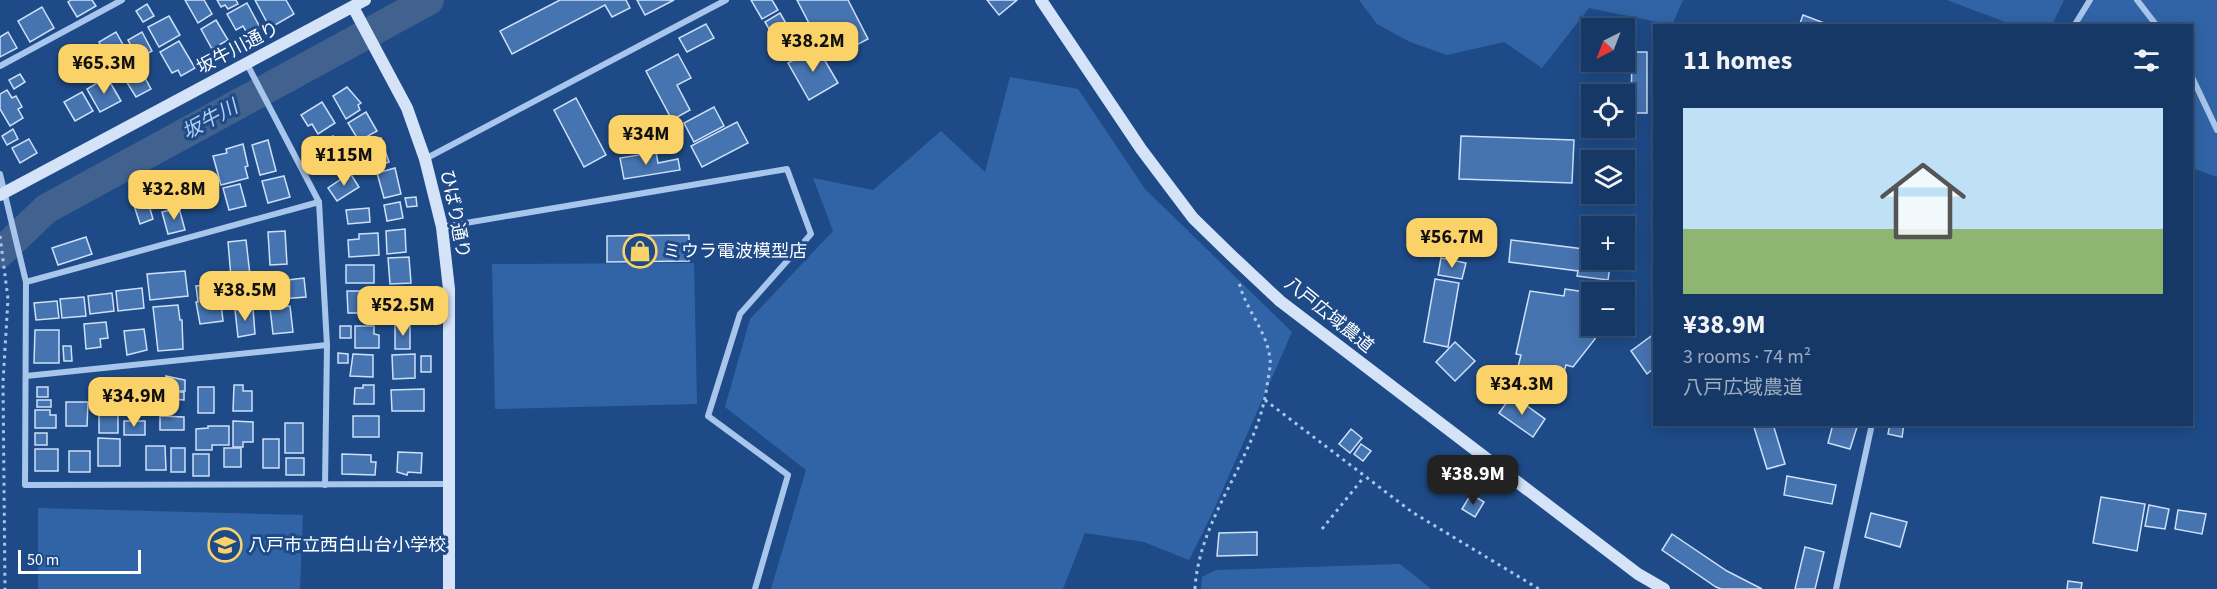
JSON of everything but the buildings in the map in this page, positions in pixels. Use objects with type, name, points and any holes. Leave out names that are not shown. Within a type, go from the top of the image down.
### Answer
[{"type":"street","points":[[0,66],[122,0]]},
{"type":"street","name":"坂牛川通り","points":[[3,194],[247,64],[351,3],[365,0]]},
{"type":"street","points":[[426,159],[726,0]]},
{"type":"street","name":"八戸広域農道","points":[[1041,0],[1147,157],[1193,218],[1232,256],[1280,301],[1374,374],[1638,573],[1665,589]]},
{"type":"street","points":[[2075,24],[2090,0]]},
{"type":"street","points":[[2137,0],[2155,24]]},
{"type":"street","name":"ひばり通り","points":[[351,3],[407,108],[426,159],[442,227],[449,289],[448,589]]},
{"type":"street","points":[[247,64],[319,202],[327,345],[325,485]]},
{"type":"street","points":[[2193,79],[2217,130]]},
{"type":"street","points":[[442,227],[787,169],[811,234],[740,314],[708,417],[788,475],[755,589]]},
{"type":"street","points":[[0,174],[26,282],[25,485],[448,484]]},
{"type":"street","points":[[26,282],[319,202]]},
{"type":"street","points":[[26,376],[327,345]]},
{"type":"street","points":[[1836,589],[1872,426]]},
{"type":"path","points":[[0,237],[8,298],[3,382],[5,589]]},
{"type":"path","points":[[1195,589],[1197,566],[1208,535],[1254,435],[1265,400],[1270,360],[1263,328],[1241,293],[1232,256]]},
{"type":"path","points":[[1265,400],[1412,512],[1539,589]]},
{"type":"path","points":[[1322,529],[1365,477]]},
{"type":"shaded area","points":[[1359,0],[1683,0],[1672,24],[1589,8],[1542,68],[1504,42],[1447,55],[1410,42],[1377,24]]},
{"type":"shaded area","points":[[1947,0],[2064,0],[2052,24],[2010,24]]},
{"type":"shaded area","points":[[2091,0],[2217,0],[2217,177],[2193,168],[2193,24],[2078,24]]},
{"type":"shaded area","points":[[1010,77],[1078,89],[1145,189],[1292,332],[1212,514],[1189,560],[1144,542],[1085,533],[1063,589],[771,589],[806,470],[725,407],[750,319],[833,231],[813,178],[873,190],[941,131],[985,172]]},
{"type":"shaded area","points":[[694,263],[697,404],[495,409],[492,264]]},
{"type":"shaded area","points":[[38,508],[303,515],[300,589],[38,589]]},
{"type":"shaded area","points":[[1400,564],[1431,589],[1201,589],[1202,577],[1216,570]]},
{"type":"waterway","name":"坂牛川","points":[[0,253],[46,209],[429,0]]},
{"type":"place","name":"ミウラ電波模型店","points":[[640,251]]},
{"type":"place","name":"八戸市立西白山台小学校","points":[[225,545]]}]
